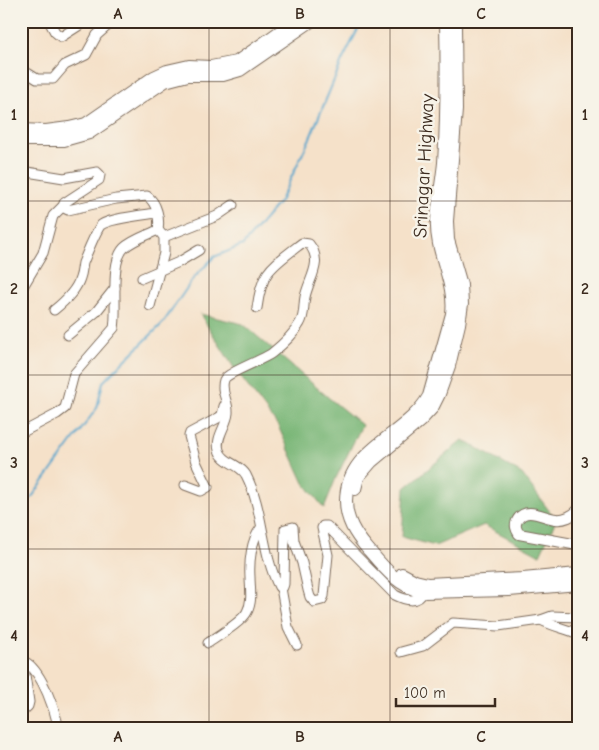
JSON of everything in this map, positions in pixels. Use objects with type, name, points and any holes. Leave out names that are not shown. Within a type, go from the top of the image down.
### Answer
[{"type":"highway","points":[[21,130],[46,131],[86,124],[154,77],[167,71],[189,66],[211,67],[237,62],[296,21]]},
{"type":"highway","points":[[21,140],[64,140],[89,133],[165,82],[188,75],[223,75],[240,70],[311,21]]},
{"type":"highway","name":"Srinagar Highway","points":[[446,21],[447,82],[444,163],[437,220],[441,257],[452,288],[454,302],[452,314],[429,396],[423,407],[368,453],[355,467],[350,475],[346,493],[346,508],[350,524],[358,537],[388,573],[398,582],[412,590],[423,592],[509,590],[577,582]]},
{"type":"highway","name":"Srinagar Highway","points":[[454,21],[456,110],[447,221],[448,240],[462,285],[459,324],[449,366],[432,408],[420,421],[371,462],[358,477],[353,497],[355,510],[360,526],[396,570],[415,581],[428,584],[523,579],[577,582]]},
{"type":"main road","points":[[578,510],[566,519],[556,520],[529,513],[519,517],[516,528],[519,534],[578,545]]},
{"type":"street","points":[[49,21],[55,32],[61,37],[86,21]]},
{"type":"street","points":[[21,69],[37,79],[53,79],[65,65],[86,55],[97,35],[112,21]]},
{"type":"street","points":[[21,171],[64,178],[93,172],[100,174],[99,180],[64,202],[63,206],[53,216],[43,253],[21,290]]},
{"type":"street","points":[[63,206],[68,210],[116,199],[142,196],[150,199],[157,213],[164,253],[150,306]]},
{"type":"street","points":[[21,433],[65,408],[74,374],[114,328],[116,318],[115,288],[117,264],[121,251],[132,242],[217,216],[233,205]]},
{"type":"street","points":[[54,310],[64,301],[80,277],[84,260],[96,231],[101,225],[157,213]]},
{"type":"street","points":[[257,308],[260,289],[268,271],[298,246],[309,244],[312,247],[316,263],[315,271],[306,290],[301,321],[296,330],[270,354],[250,366],[227,376],[223,383],[228,414],[219,442],[219,451],[226,460],[245,473],[252,491],[271,567],[279,588],[281,588],[286,621],[296,645]]},
{"type":"street","points":[[142,278],[160,271],[199,250]]},
{"type":"street","points":[[68,335],[96,312],[115,288]]},
{"type":"street","points":[[185,485],[197,491],[208,487],[196,462],[189,436],[190,433],[222,415],[224,398]]},
{"type":"street","points":[[281,588],[284,584],[285,530],[293,527],[294,540],[310,597],[314,602],[322,600],[328,565],[322,528],[324,526],[330,528],[395,595],[407,600],[416,600],[422,596],[423,592]]},
{"type":"street","points":[[208,643],[247,612],[251,598],[249,574],[251,554],[258,532],[262,528]]},
{"type":"street","points":[[401,652],[424,646],[453,624],[498,626],[542,620],[552,616],[578,617]]},
{"type":"street","points":[[542,620],[552,626],[578,634]]},
{"type":"street","points":[[21,713],[28,706],[29,702],[24,668],[27,663],[35,670],[48,696],[54,709],[59,729]]},
{"type":"green space","points":[[200,314],[243,324],[362,425],[336,478],[324,508],[304,483],[278,426],[236,371]]},
{"type":"green space","points":[[463,440],[522,474],[556,520],[540,555],[484,525],[435,546],[402,537],[405,488]]},
{"type":"waterway","points":[[21,512],[97,408],[103,382],[163,323],[193,279],[214,257],[243,245],[280,201],[310,138],[342,61],[362,21]]}]
